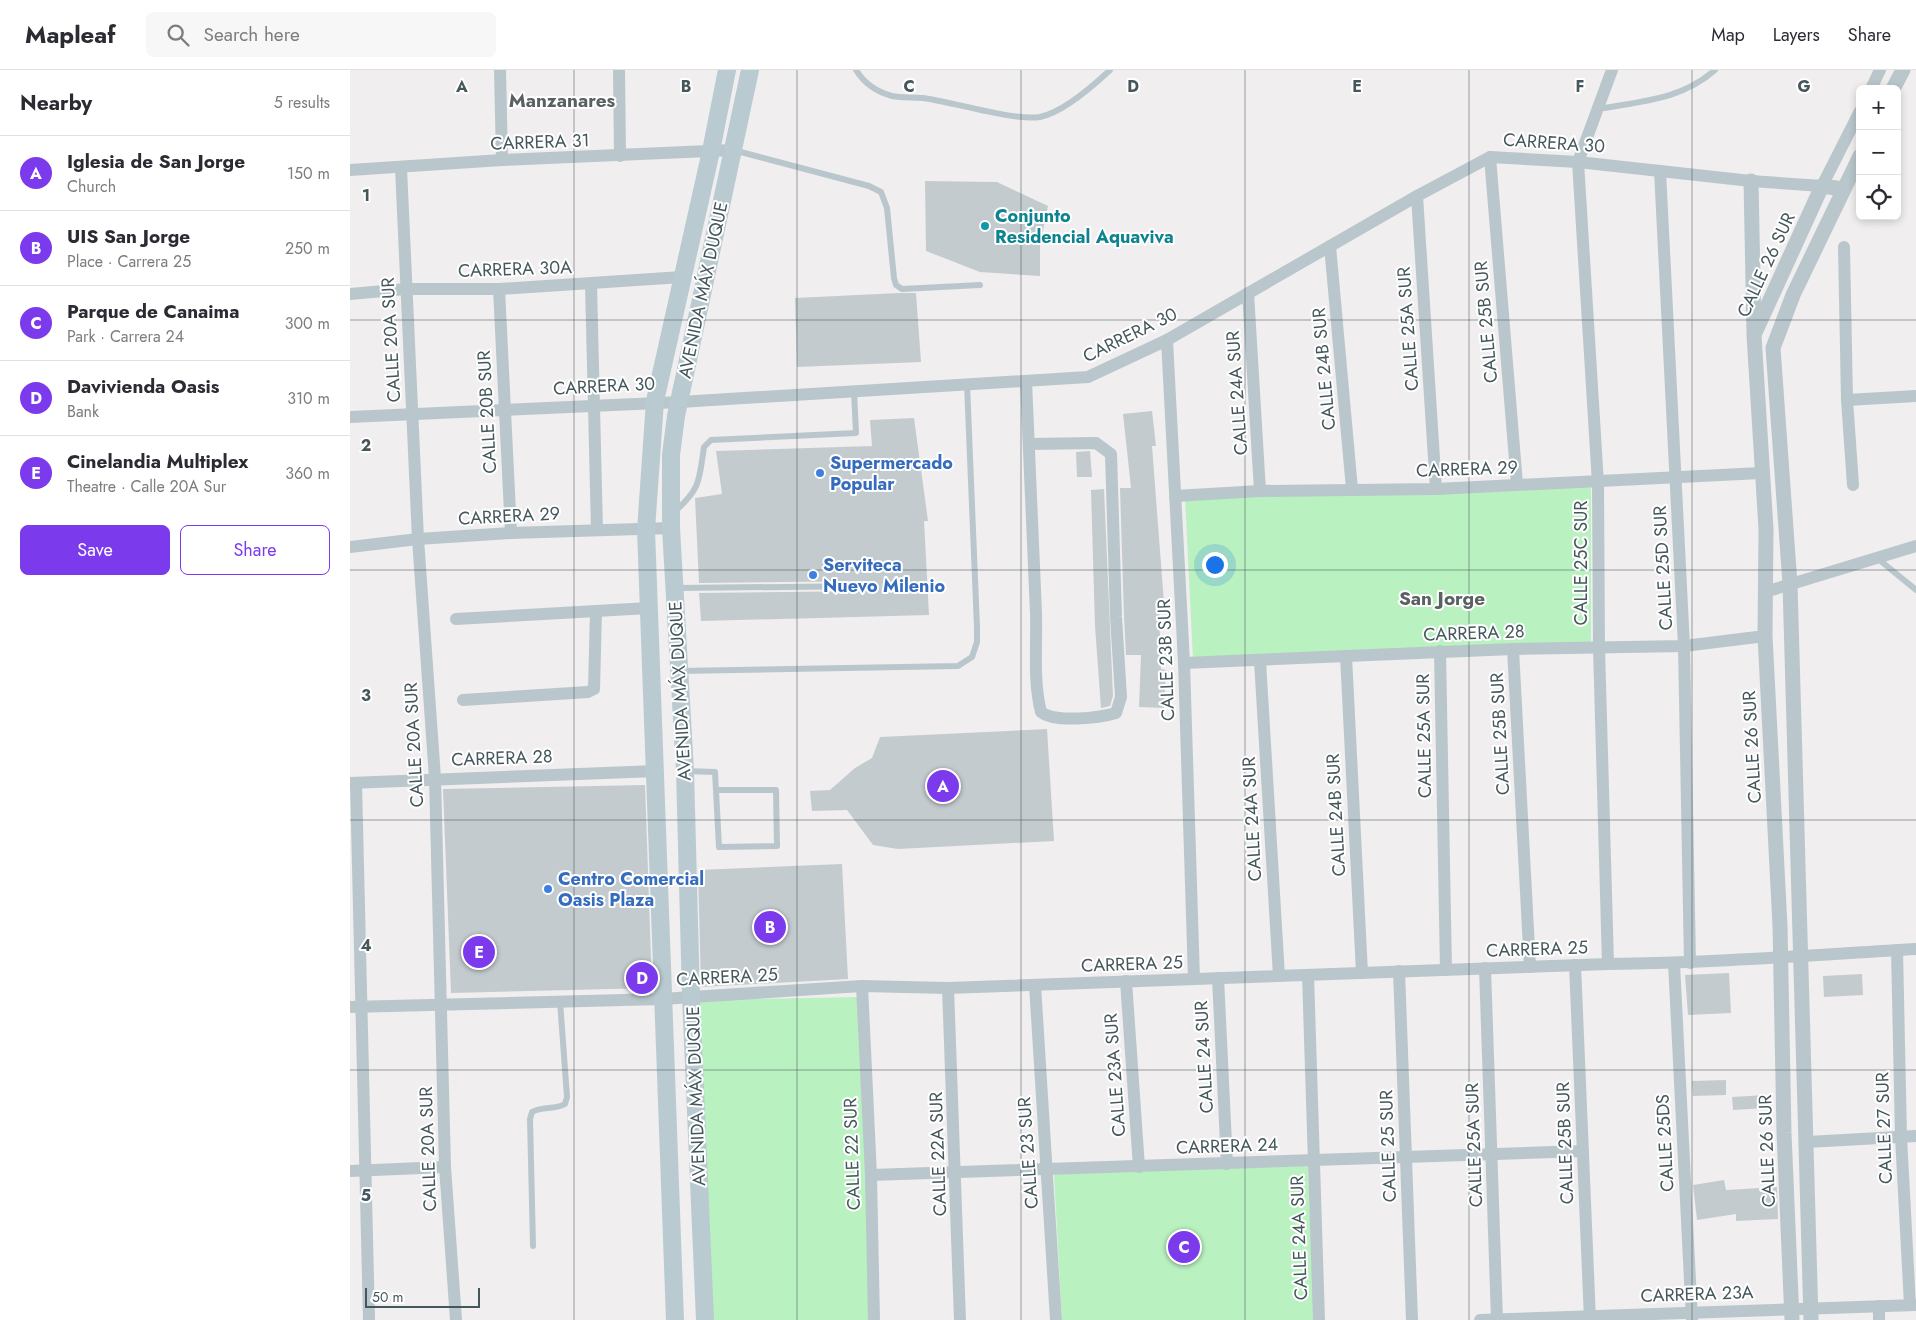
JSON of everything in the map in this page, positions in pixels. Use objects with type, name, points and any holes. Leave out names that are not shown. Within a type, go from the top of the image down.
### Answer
[{"type":"main road","name":"AVENIDA MÁX DUQUE","points":[[675,1320],[646,530],[655,401],[711,151],[727,70]]},
{"type":"main road","name":"AVENIDA MÁX DUQUE","points":[[705,1320],[691,996],[685,771],[671,521],[672,455],[680,402],[750,70]]},
{"type":"street","points":[[500,70],[502,160]]},
{"type":"street","points":[[619,70],[620,156]]},
{"type":"street","points":[[1578,162],[1612,70]]},
{"type":"street","points":[[1873,85],[1880,70]]},
{"type":"street","points":[[1896,85],[1903,70]]},
{"type":"street","points":[[1843,189],[1822,186],[1856,119]]},
{"type":"street","name":"CARRERA 31","points":[[350,170],[502,160],[732,150]]},
{"type":"street","name":"CARRERA 30","points":[[350,417],[504,411],[655,401],[680,402],[1088,377],[1167,340],[1417,196],[1490,157],[1578,162],[1750,181],[1822,186]]},
{"type":"street","name":"CALLE 25B SUR","points":[[1490,157],[1517,484]]},
{"type":"street","name":"CALLE 25C SUR","points":[[1578,162],[1598,483],[1599,648],[1608,964]]},
{"type":"street","points":[[1811,1314],[1790,584],[1773,348],[1793,295],[1856,164]]},
{"type":"street","name":"CALLE 20A SUR","points":[[401,168],[418,539],[435,778],[445,1167],[456,1320]]},
{"type":"street","name":"CALLE 25D SUR","points":[[1660,172],[1684,646],[1690,963]]},
{"type":"street","points":[[1750,181],[1754,335]]},
{"type":"street","name":"CALLE 26 SUR","points":[[1792,1314],[1780,957],[1765,636],[1766,528],[1761,473],[1754,335],[1822,186]]},
{"type":"street","name":"CALLE 25A SUR","points":[[1417,196],[1436,489]]},
{"type":"street","name":"CALLE 24B SUR","points":[[1330,246],[1352,489]]},
{"type":"street","points":[[1844,247],[1847,400],[1852,485]]},
{"type":"street","name":"CARRERA 30A","points":[[350,294],[406,290],[499,289],[682,277]]},
{"type":"street","points":[[591,284],[597,530]]},
{"type":"street","name":"CALLE 20B SUR","points":[[499,289],[511,532]]},
{"type":"street","name":"CALLE 24A SUR","points":[[1248,293],[1260,491]]},
{"type":"street","name":"CALLE 23B SUR","points":[[1167,340],[1184,663],[1194,979]]},
{"type":"street","points":[[1026,381],[1037,641],[1037,686],[1041,712],[1047,717],[1057,719],[1116,714],[1121,697],[1116,618],[1111,454],[1096,443],[1029,444]]},
{"type":"street","points":[[1847,400],[1916,396]]},
{"type":"street","name":"CARRERA 29","points":[[1175,496],[1260,491],[1436,489],[1517,484],[1598,483],[1761,473]]},
{"type":"street","name":"CARRERA 29","points":[[350,547],[418,539],[511,532],[646,530],[671,521]]},
{"type":"street","points":[[1765,592],[1916,546]]},
{"type":"street","points":[[456,619],[649,608]]},
{"type":"street","points":[[463,700],[588,692],[594,689],[596,611]]},
{"type":"street","name":"CARRERA 28","points":[[1184,663],[1260,661],[1440,651],[1684,646],[1765,636]]},
{"type":"street","name":"CALLE 25B SUR","points":[[1513,649],[1530,967]]},
{"type":"street","name":"CALLE 25A SUR","points":[[1440,651],[1446,970]]},
{"type":"street","name":"CALLE 24B SUR","points":[[1346,656],[1362,973]]},
{"type":"street","name":"CALLE 24A SUR","points":[[1260,661],[1279,976]]},
{"type":"street","name":"CARRERA 28","points":[[353,783],[656,770]]},
{"type":"street","points":[[353,783],[356,1007],[366,1170],[370,1320]]},
{"type":"street","name":"CARRERA 25","points":[[356,1007],[662,998],[862,986],[948,988],[1485,968],[1690,963],[1780,957],[1800,958],[1916,949]]},
{"type":"street","name":"CALLE 27 SUR","points":[[1897,950],[1901,1137],[1913,1305]]},
{"type":"street","name":"CALLE 25DS","points":[[1674,963],[1691,1316]]},
{"type":"street","name":"CALLE 25B SUR","points":[[1576,965],[1590,1318]]},
{"type":"street","name":"CALLE 25A SUR","points":[[1485,968],[1497,1320]]},
{"type":"street","name":"CALLE 25 SUR","points":[[1399,971],[1412,1320]]},
{"type":"street","name":"CALLE 24A SUR","points":[[1308,975],[1319,1320]]},
{"type":"street","name":"CALLE 24 SUR","points":[[1218,978],[1227,1164]]},
{"type":"street","name":"CALLE 23A SUR","points":[[1126,981],[1139,1167]]},
{"type":"street","name":"CALLE 23 SUR","points":[[1034,985],[1056,1320]]},
{"type":"street","name":"CALLE 22 SUR","points":[[862,986],[871,1175],[874,1320]]},
{"type":"street","name":"CALLE 22A SUR","points":[[948,988],[960,1320]]},
{"type":"street","points":[[1807,1142],[1916,1136]]},
{"type":"street","name":"CARRERA 24","points":[[871,1175],[1583,1151]]},
{"type":"street","points":[[350,1171],[445,1167]]},
{"type":"street","name":"CARRERA 23A","points":[[1480,1320],[1811,1314],[1880,1306],[1913,1305]]},
{"type":"street","points":[[1879,1320],[1880,1306]]},
{"type":"lane","points":[[856,70],[862,80],[875,89],[892,96],[923,98],[1022,116],[1040,116],[1055,111],[1091,88],[1110,70]]},
{"type":"lane","points":[[1598,109],[1671,96],[1699,84],[1715,70]]},
{"type":"lane","points":[[732,150],[869,186],[881,192],[887,208],[894,278],[896,285],[902,289],[980,285]]},
{"type":"lane","points":[[679,672],[958,666],[972,658],[977,627],[967,384]]},
{"type":"lane","points":[[671,521],[698,485],[704,447],[711,440],[856,433],[854,391]]},
{"type":"lane","points":[[1877,558],[1916,590]]},
{"type":"lane","points":[[674,588],[874,586]]},
{"type":"lane","points":[[685,771],[715,772],[719,847],[777,846],[776,790],[716,790]]},
{"type":"lane","points":[[533,1246],[530,1119],[532,1112],[538,1108],[560,1106],[565,1104],[567,1097],[560,1001]]},
{"type":"green space","points":[[1591,486],[1591,645],[1193,659],[1185,498]]},
{"type":"green space","points":[[859,997],[868,1183],[869,1320],[708,1320],[694,1000]]},
{"type":"green space","points":[[1308,1165],[1314,1320],[1062,1320],[1054,1174]]},
{"type":"building","name":"Conjunto Residencial Aquaviva","points":[[925,181],[997,182],[1048,206],[1040,245],[1040,276],[980,272],[926,251]]},
{"type":"building","points":[[916,293],[921,362],[797,367],[795,298]]},
{"type":"building","points":[[1152,411],[1156,446],[1152,446],[1164,603],[1159,603],[1161,669],[1166,670],[1164,708],[1139,707],[1141,655],[1126,655],[1124,617],[1120,488],[1131,488],[1123,414]]},
{"type":"building","points":[[914,418],[928,521],[924,521],[929,615],[701,621],[699,593],[874,591],[879,586],[874,581],[699,583],[695,498],[722,494],[716,451],[872,446],[870,420]]},
{"type":"building","points":[[1090,451],[1092,477],[1077,477],[1076,452]]},
{"type":"building","points":[[1104,489],[1113,696],[1110,706],[1101,708],[1095,626],[1091,490]]},
{"type":"building","points":[[1047,729],[1054,841],[898,849],[873,845],[847,810],[812,811],[810,791],[830,790],[855,768],[872,758],[880,737]]},
{"type":"building","name":"Centro Comercial Oasis Plaza","points":[[645,785],[652,988],[451,993],[443,789]]},
{"type":"building","points":[[842,864],[848,979],[701,987],[698,870]]},
{"type":"building","points":[[1729,973],[1731,1013],[1688,1015],[1685,975]]},
{"type":"building","points":[[1862,974],[1863,995],[1824,997],[1823,976]]},
{"type":"building","points":[[1726,1080],[1726,1095],[1693,1096],[1692,1081]]},
{"type":"building","points":[[1766,1095],[1767,1108],[1733,1110],[1732,1097]]},
{"type":"building","points":[[1724,1180],[1726,1190],[1777,1187],[1778,1219],[1736,1221],[1736,1214],[1697,1220],[1693,1185]]},
{"type":"place","name":"Conjunto Residencial Aquaviva","points":[[985,226]]},
{"type":"place","name":"Supermercado Popular","points":[[820,473]]},
{"type":"place","name":"Serviteca Nuevo Milenio","points":[[813,575]]},
{"type":"place","name":"Iglesia de San Jorge","points":[[943,786]]},
{"type":"place","name":"Centro Comercial Oasis Plaza","points":[[548,889]]},
{"type":"place","name":"UIS San Jorge","points":[[770,927]]},
{"type":"place","name":"Cinelandia Multiplex","points":[[479,952]]},
{"type":"place","name":"Davivienda Oasis","points":[[642,978]]},
{"type":"place","name":"Parque de Canaima","points":[[1184,1247]]},
{"type":"district","name":"Manzanares","points":[[562,100]]},
{"type":"district","name":"San Jorge","points":[[1442,598]]}]
